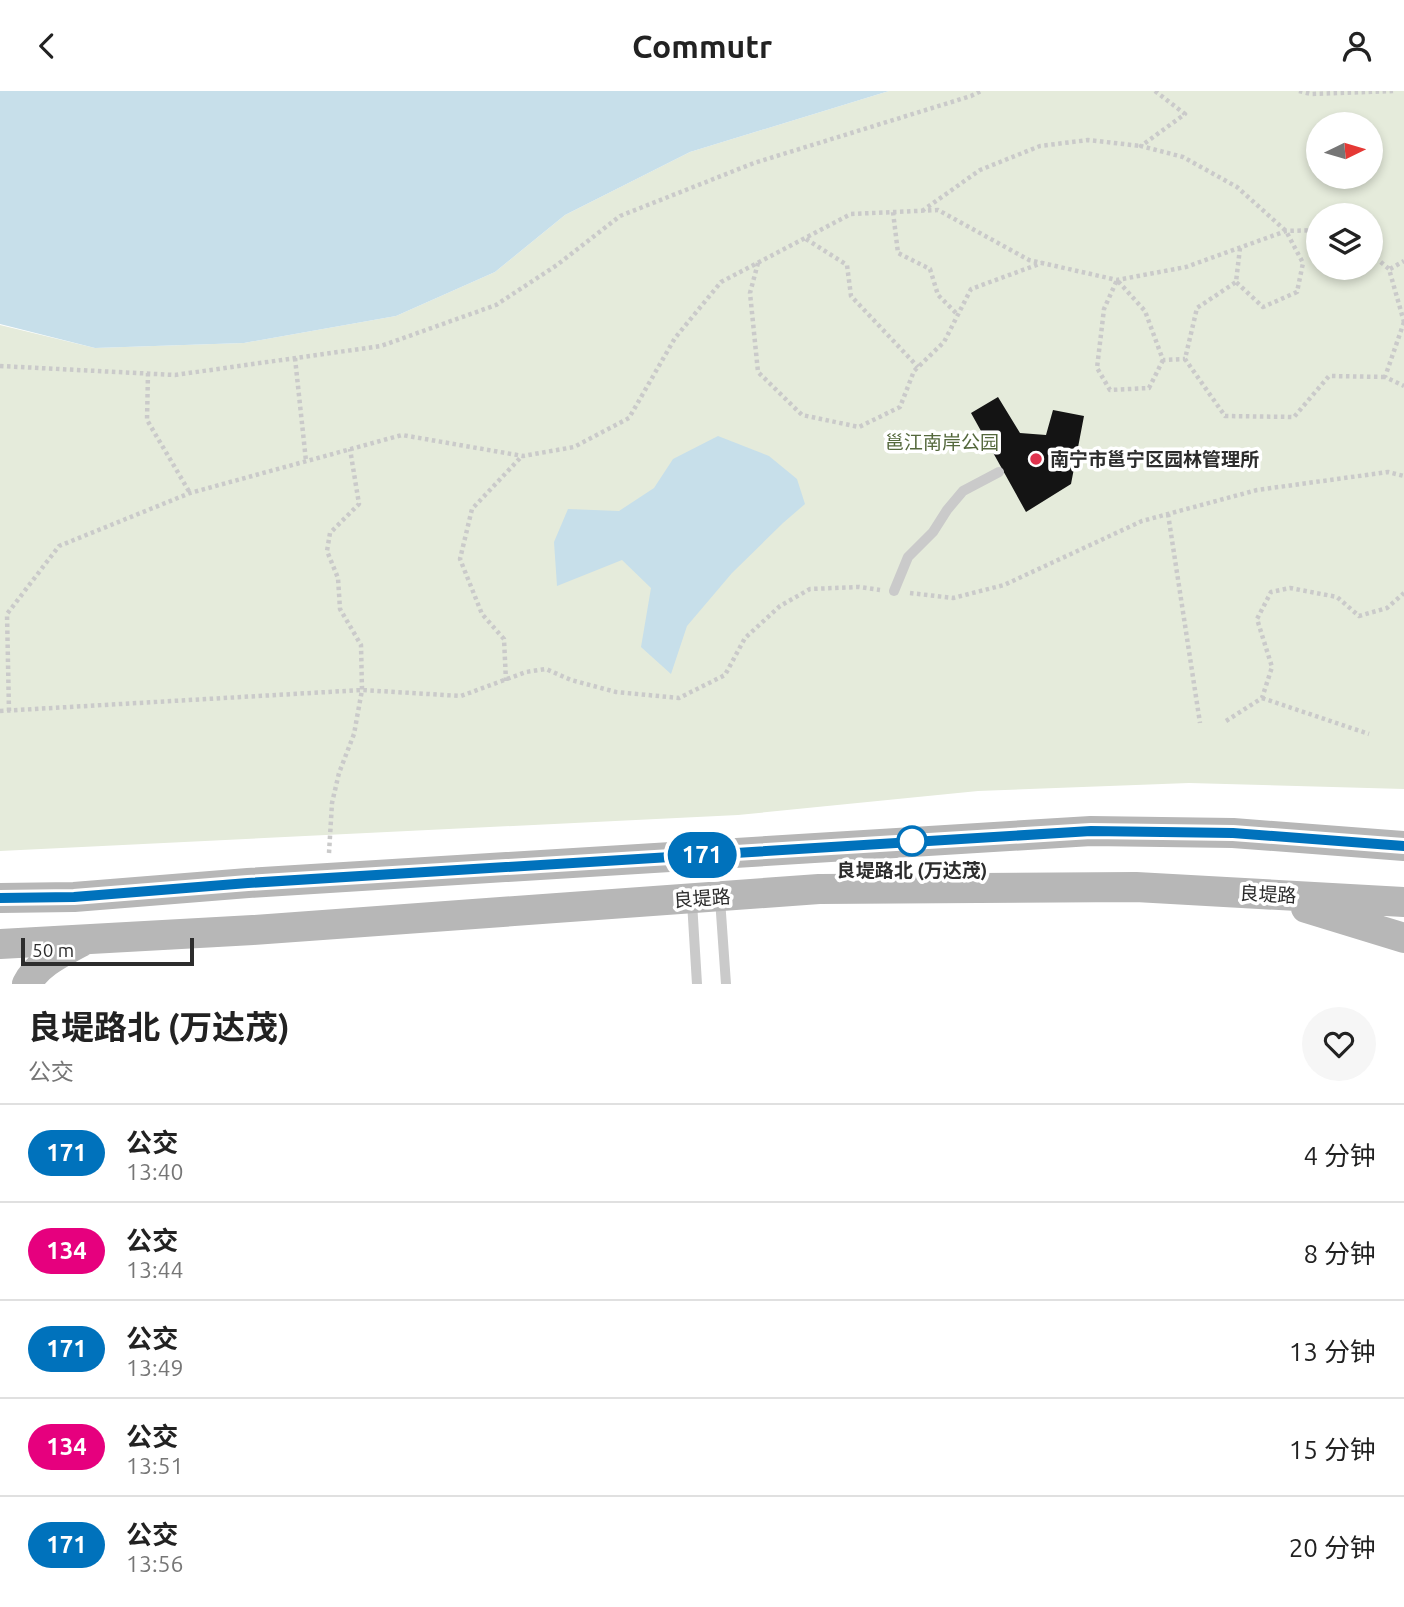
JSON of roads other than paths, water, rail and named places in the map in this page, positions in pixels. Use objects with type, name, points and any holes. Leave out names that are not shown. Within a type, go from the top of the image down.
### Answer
[{"type":"main road","points":[[0,898],[74,897],[248,883],[1091,831],[1233,833],[1404,846]]},
{"type":"main road","points":[[248,883],[253,930]]},
{"type":"main road","name":"良堤路","points":[[0,944],[253,930],[819,889],[1136,887],[1404,902]]},
{"type":"main road","points":[[1262,894],[1404,938]]},
{"type":"main road","points":[[27,984],[32,974],[58,954],[85,940]]},
{"type":"lane","points":[[894,591],[908,557],[933,533],[963,491],[999,472]]},
{"type":"lane","points":[[697,984],[706,898]]},
{"type":"lane","points":[[706,898],[726,984]]},
{"type":"water","points":[[0,91],[889,91],[690,152],[565,215],[495,272],[396,316],[244,343],[95,348],[0,324]]},
{"type":"water","points":[[718,436],[769,456],[797,479],[805,504],[732,573],[687,626],[671,674],[641,647],[651,588],[622,560],[557,586],[554,542],[568,509],[619,511],[654,488],[673,459]]},
{"type":"place","name":"南宁市邕宁区园林管理所","points":[[1036,459]]},
{"type":"place","name":"良堤路北 (万达茂)","points":[[912,841]]},
{"type":"park label","name":"邕江南岸公园","points":[[942,442]]}]
